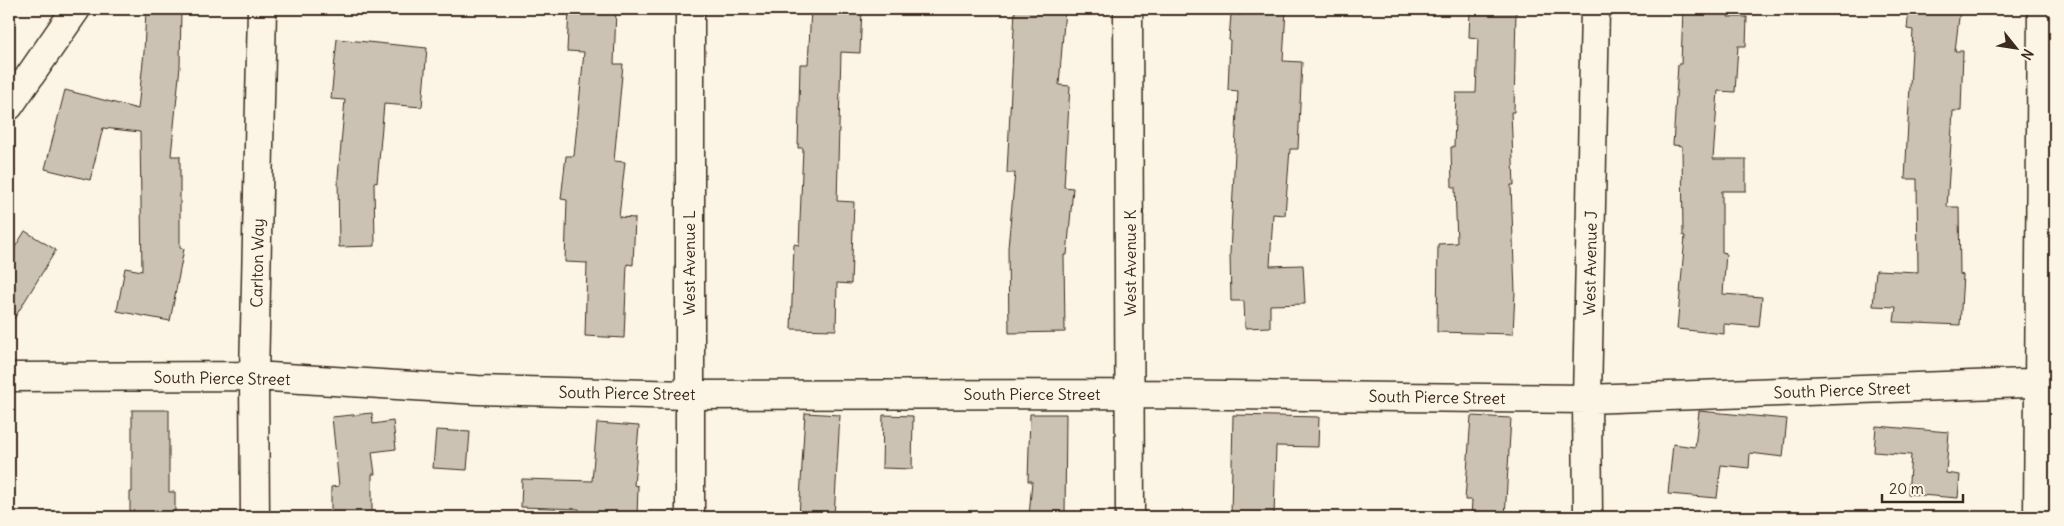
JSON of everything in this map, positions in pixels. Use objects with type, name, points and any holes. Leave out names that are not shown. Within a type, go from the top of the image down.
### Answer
[{"type":"street","points":[[9,106],[76,9]]},
{"type":"street","name":"Carlton Way","points":[[255,517],[254,376],[262,9]]},
{"type":"street","name":"West Avenue L","points":[[690,9],[690,517]]},
{"type":"street","name":"West Avenue K","points":[[1128,9],[1130,517]]},
{"type":"street","name":"West Avenue J","points":[[1588,517],[1587,398],[1595,9]]},
{"type":"street","points":[[2038,517],[2047,382],[2042,9]]},
{"type":"street","name":"South Pierce Street","points":[[9,377],[254,376],[478,390],[689,395],[1130,394],[1587,398],[2047,382]]},
{"type":"building","points":[[146,9],[181,9],[180,66],[171,156],[180,156],[180,248],[184,249],[170,321],[117,311],[125,268],[142,271],[140,132],[103,128],[90,180],[45,169],[65,90],[138,109]]},
{"type":"building","points":[[569,9],[616,9],[614,64],[623,64],[614,161],[625,162],[619,217],[635,218],[633,265],[627,264],[624,338],[585,336],[587,263],[565,262],[567,200],[561,199],[566,156],[574,156],[584,52],[567,51]]},
{"type":"building","points":[[811,9],[862,9],[860,53],[841,52],[837,201],[854,202],[851,284],[837,283],[836,330],[791,329],[794,244],[799,245],[803,148],[798,148],[800,64],[808,64]]},
{"type":"building","points":[[1015,9],[1065,9],[1059,85],[1070,86],[1064,187],[1073,188],[1067,255],[1064,255],[1065,332],[1009,333],[1008,248],[1015,173],[1007,173]]},
{"type":"building","points":[[1242,9],[1286,9],[1283,61],[1302,62],[1298,149],[1290,149],[1285,215],[1273,214],[1270,266],[1303,265],[1305,304],[1270,305],[1270,327],[1245,328],[1244,301],[1231,301],[1230,254],[1238,91],[1228,90],[1229,40],[1231,14],[1241,15]]},
{"type":"building","points":[[1470,9],[1516,9],[1514,112],[1511,112],[1514,185],[1511,185],[1515,292],[1513,334],[1437,332],[1438,244],[1457,243],[1451,147],[1454,147],[1456,93],[1476,93],[1478,38],[1469,37]]},
{"type":"building","points":[[1683,9],[1729,9],[1728,17],[1747,17],[1746,46],[1738,46],[1735,92],[1718,91],[1713,159],[1746,159],[1746,191],[1722,191],[1722,252],[1726,253],[1723,294],[1762,297],[1759,327],[1724,324],[1724,334],[1677,329],[1685,236],[1683,236],[1682,146],[1673,145],[1678,64],[1681,64]]},
{"type":"building","points":[[1909,9],[1960,9],[1955,51],[1963,51],[1961,111],[1953,111],[1947,207],[1959,207],[1960,274],[1963,275],[1960,325],[1894,322],[1896,307],[1873,306],[1876,270],[1918,272],[1917,179],[1905,179],[1913,30],[1907,29]]},
{"type":"building","points":[[337,39],[427,48],[422,107],[384,104],[377,183],[374,182],[375,246],[339,247],[338,177],[345,100],[331,99]]},
{"type":"building","points":[[25,231],[56,250],[9,327],[9,257]]},
{"type":"building","points":[[132,410],[169,410],[169,492],[175,492],[175,517],[130,517],[130,492],[132,492]]},
{"type":"building","points":[[1699,411],[1787,419],[1783,457],[1750,453],[1749,468],[1721,465],[1717,498],[1668,494],[1673,444],[1695,447]]},
{"type":"building","points":[[372,413],[373,424],[393,421],[396,449],[372,452],[375,474],[372,474],[372,517],[331,517],[331,487],[339,486],[332,417]]},
{"type":"building","points":[[805,413],[840,415],[834,517],[799,517]]},
{"type":"building","points":[[1030,414],[1066,414],[1065,517],[1029,517],[1032,481],[1028,481]]},
{"type":"building","points":[[883,415],[913,416],[912,469],[882,468]]},
{"type":"building","points":[[1233,415],[1319,417],[1318,447],[1276,446],[1274,517],[1231,517]]},
{"type":"building","points":[[1471,416],[1511,418],[1505,517],[1471,517],[1472,500],[1465,500]]},
{"type":"building","points":[[597,423],[639,426],[634,485],[638,486],[637,517],[579,517],[579,509],[521,507],[522,479],[592,481]]},
{"type":"building","points":[[1876,426],[1949,432],[1946,473],[1960,475],[1958,498],[1908,494],[1911,455],[1874,452]]},
{"type":"building","points":[[436,430],[470,432],[467,470],[433,468]]}]
